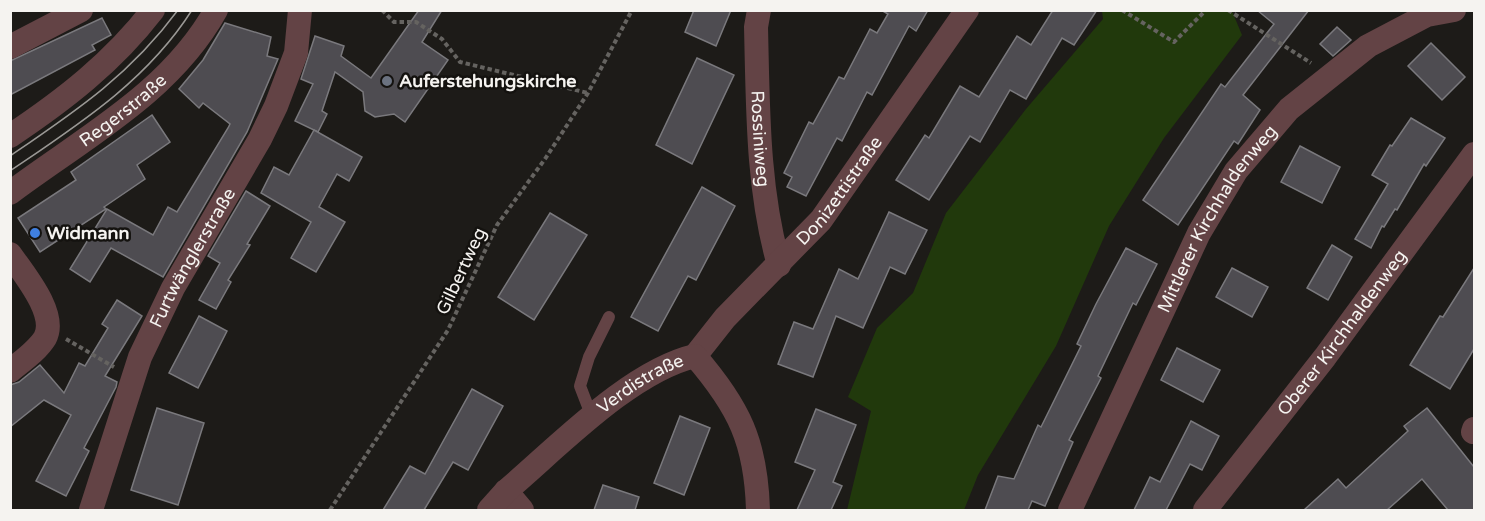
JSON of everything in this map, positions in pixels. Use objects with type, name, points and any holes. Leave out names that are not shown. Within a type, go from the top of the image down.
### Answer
[{"type":"street","points":[[10,47],[81,10]]},
{"type":"street","points":[[10,136],[67,98],[107,61],[153,10]]},
{"type":"street","name":"Regerstraße","points":[[10,193],[133,105],[158,83],[198,39],[216,10]]},
{"type":"street","name":"Furtwänglerstraße","points":[[91,510],[132,377],[173,288],[260,139],[276,106],[296,53],[300,10]]},
{"type":"street","name":"Rossiniweg","points":[[759,10],[756,27],[762,159],[769,230],[779,264]]},
{"type":"street","name":"Donizettistraße","points":[[695,356],[725,318],[821,220],[967,10]]},
{"type":"street","name":"Mittlerer Kirchhaldenweg","points":[[1070,510],[1205,222],[1236,171],[1289,109],[1368,46],[1427,15],[1454,10]]},
{"type":"street","name":"Oberer Kirchhaldenweg","points":[[1205,510],[1325,357],[1474,154]]},
{"type":"street","points":[[10,254],[42,302],[48,328],[45,338],[10,371]]},
{"type":"street","name":"Verdistraße","points":[[489,510],[506,491],[592,417],[631,387],[676,361],[695,356],[721,386],[746,429],[757,486],[758,510]]},
{"type":"street","points":[[506,491],[522,510]]},
{"type":"lane","points":[[592,417],[580,386],[589,357],[609,317]]},
{"type":"path","points":[[382,10],[393,22],[416,22],[442,39],[460,62],[588,93]]},
{"type":"path","name":"Gilbertweg","points":[[330,510],[448,330],[496,225],[546,159],[588,93],[632,10]]},
{"type":"path","points":[[1122,10],[1174,42],[1206,10]]},
{"type":"path","points":[[1228,10],[1329,75]]},
{"type":"path","points":[[71,342],[132,377]]},
{"type":"green space","points":[[1102,11],[1232,11],[1242,35],[1164,138],[1109,226],[1056,346],[978,475],[964,510],[847,510],[871,411],[848,397],[877,328],[913,293],[946,213],[1026,109],[1103,19]]},
{"type":"building","points":[[419,10],[442,10],[422,42],[448,60],[405,122],[394,114],[375,117],[365,111],[363,92],[335,72],[322,111],[327,114],[318,132],[295,121],[313,84],[301,79],[315,36],[344,46],[341,56],[371,78]]},
{"type":"building","points":[[694,10],[731,10],[716,46],[685,32]]},
{"type":"building","points":[[881,10],[928,10],[916,31],[909,26],[872,95],[867,92],[842,141],[837,138],[806,196],[787,187],[792,177],[784,173],[809,122],[813,124],[839,77],[844,79],[870,29],[877,33],[888,14]]},
{"type":"building","points":[[1053,10],[1097,10],[1074,45],[1062,38],[1026,99],[1010,90],[980,142],[970,136],[929,200],[896,180],[925,135],[929,138],[960,86],[979,97],[1017,36],[1031,45]]},
{"type":"building","points":[[1257,10],[1309,10],[1243,95],[1260,110],[1238,144],[1234,141],[1178,225],[1143,200],[1221,84],[1225,87],[1274,24]]},
{"type":"building","points":[[102,18],[111,35],[92,45],[95,50],[10,95],[10,61]]},
{"type":"building","points":[[225,23],[271,37],[267,56],[278,59],[247,132],[163,277],[111,248],[90,282],[70,269],[107,209],[153,235],[168,207],[177,212],[228,128],[230,124],[203,103],[199,108],[179,89],[203,60]]},
{"type":"building","points":[[1337,27],[1351,40],[1333,56],[1320,44]]},
{"type":"building","points":[[1431,43],[1465,77],[1442,100],[1408,66]]},
{"type":"building","points":[[697,58],[734,75],[692,164],[656,145]]},
{"type":"building","points":[[152,115],[170,142],[137,165],[145,179],[104,207],[106,209],[40,252],[18,218],[76,180],[71,172]]},
{"type":"building","points":[[1411,118],[1445,138],[1426,166],[1424,164],[1397,210],[1395,209],[1384,227],[1382,226],[1371,248],[1355,239],[1388,184],[1372,175],[1390,145],[1392,146]]},
{"type":"building","points":[[314,130],[362,157],[349,181],[337,174],[319,207],[345,222],[316,272],[291,258],[311,222],[261,193],[274,167],[289,175]]},
{"type":"building","points":[[1300,146],[1340,167],[1322,203],[1281,182]]},
{"type":"building","points":[[702,187],[735,206],[696,280],[688,276],[658,331],[631,317]]},
{"type":"building","points":[[246,191],[270,206],[247,244],[250,245],[228,280],[231,282],[216,309],[199,300],[220,263],[208,256]]},
{"type":"building","points":[[889,212],[927,230],[905,274],[890,267],[863,328],[836,316],[813,377],[778,364],[794,322],[813,329],[839,269],[858,279]]},
{"type":"building","points":[[550,213],[587,235],[534,320],[498,297]]},
{"type":"building","points":[[1332,245],[1352,257],[1328,300],[1307,288]]},
{"type":"building","points":[[1126,248],[1157,264],[1136,305],[1133,303],[1098,376],[1101,378],[1069,440],[1073,442],[1045,506],[1032,501],[1028,510],[985,510],[998,476],[1014,479],[1038,425],[1041,427],[1081,346],[1077,344],[1096,304]]},
{"type":"building","points":[[1232,268],[1268,287],[1252,317],[1216,297]]},
{"type":"building","points":[[1474,268],[1474,349],[1450,389],[1410,365],[1440,316],[1443,317]]},
{"type":"building","points":[[117,300],[142,316],[105,376],[117,382],[116,387],[84,448],[89,451],[66,496],[36,481],[71,415],[44,400],[10,427],[10,385],[19,382],[40,365],[64,393],[79,363],[85,366],[108,328],[102,324]]},
{"type":"building","points":[[199,316],[227,331],[198,388],[169,373]]},
{"type":"building","points":[[1177,348],[1220,370],[1203,402],[1161,380]]},
{"type":"building","points":[[472,389],[503,406],[468,470],[453,462],[424,510],[383,510],[410,466],[425,474]]},
{"type":"building","points":[[157,408],[204,423],[178,505],[131,490]]},
{"type":"building","points":[[1427,408],[1474,467],[1474,510],[1448,510],[1422,479],[1387,510],[1304,510],[1338,479],[1346,488],[1408,431],[1404,426]]},
{"type":"building","points":[[816,409],[856,425],[833,482],[842,486],[831,510],[797,510],[815,470],[795,462]]},
{"type":"building","points":[[680,416],[710,428],[684,495],[654,483]]},
{"type":"building","points":[[1191,421],[1219,436],[1202,470],[1190,464],[1166,510],[1134,510],[1150,477],[1160,482]]},
{"type":"building","points":[[603,485],[639,497],[635,510],[594,510]]},
{"type":"tram line","points":[[10,156],[80,107],[121,73],[141,54],[178,10]]},
{"type":"tram line","points":[[10,171],[86,119],[133,80],[154,59],[192,10]]},
{"type":"place","name":"Auferstehungskirche","points":[[387,81]]},
{"type":"place","name":"Widmann","points":[[35,233]]}]
